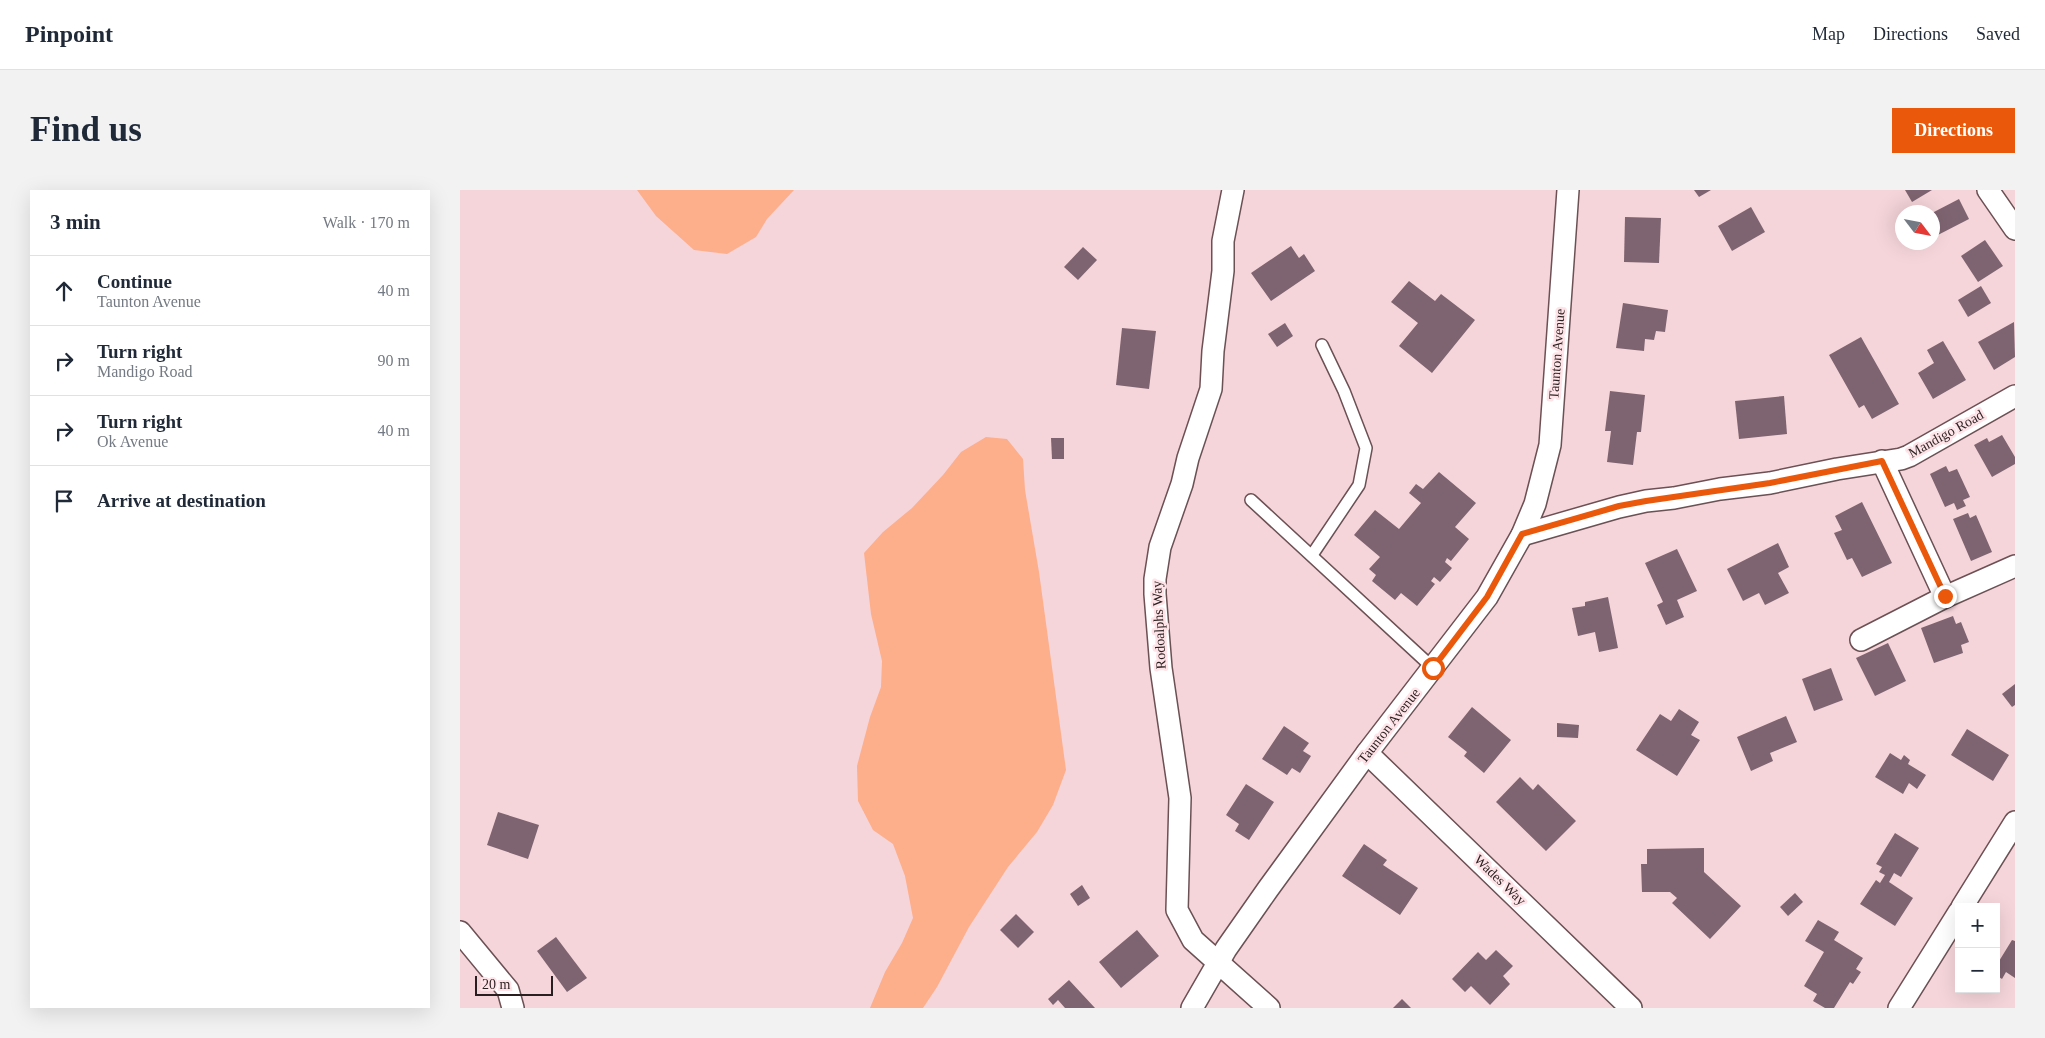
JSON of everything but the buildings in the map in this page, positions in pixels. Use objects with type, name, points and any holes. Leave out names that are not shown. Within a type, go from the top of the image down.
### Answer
[{"type":"street","name":"Rodoalphs Way","points":[[1233,190],[1223,241],[1223,270],[1213,351],[1211,389],[1188,458],[1182,484],[1160,547],[1155,579],[1161,668],[1180,798],[1177,910],[1193,940],[1269,1008]]},
{"type":"street","name":"Taunton Avenue","points":[[1192,1008],[1218,962],[1268,889],[1367,753],[1487,597],[1522,534],[1535,504],[1550,445],[1568,190]]},
{"type":"street","points":[[1988,190],[2015,229]]},
{"type":"street","name":"Mandigo Road","points":[[1522,534],[1619,506],[1770,483],[1909,456],[2015,396]]},
{"type":"street","points":[[1882,461],[1945,596]]},
{"type":"street","points":[[1861,640],[1945,596],[2015,566]]},
{"type":"street","name":"Wades Way","points":[[1367,753],[1631,1008]]},
{"type":"street","points":[[1964,903],[2015,822]]},
{"type":"street","points":[[1899,1008],[1955,918]]},
{"type":"street","points":[[460,932],[508,990],[513,1008]]},
{"type":"lane","points":[[1312,556],[1359,484],[1366,448],[1344,391],[1322,345]]},
{"type":"lane","points":[[1252,500],[1433,668]]},
{"type":"shaded area","points":[[637,190],[794,190],[767,219],[756,237],[727,254],[694,250],[656,216]]},
{"type":"shaded area","points":[[986,437],[1007,439],[1023,459],[1025,490],[1039,572],[1066,770],[1053,805],[1037,832],[1008,867],[969,927],[937,987],[923,1008],[870,1008],[885,972],[902,943],[913,918],[905,876],[893,844],[873,830],[858,801],[857,766],[870,717],[881,687],[882,661],[871,614],[864,553],[883,532],[912,508],[943,475],[961,452]]},
{"type":"route","points":[[1433,668],[1487,597],[1522,534],[1577,520],[1619,506],[1720,489],[1770,483],[1882,461],[1945,596]]}]
